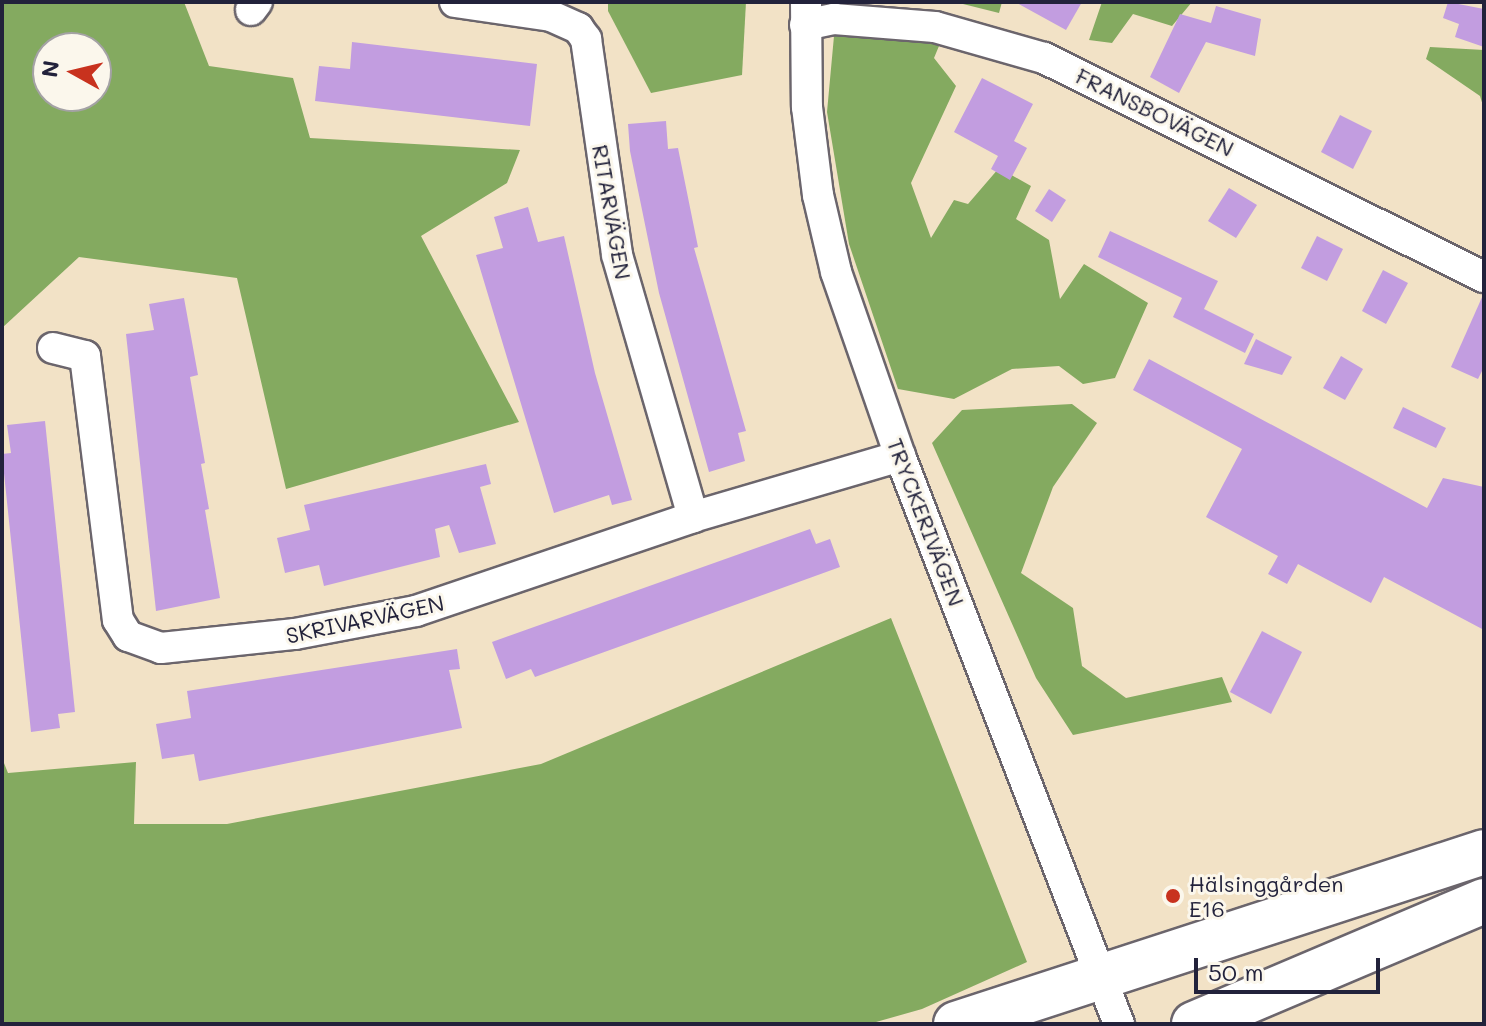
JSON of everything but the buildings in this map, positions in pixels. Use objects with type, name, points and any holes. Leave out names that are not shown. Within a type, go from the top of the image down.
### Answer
[{"type":"highway","points":[[956,1024],[1102,981],[1484,852]]},
{"type":"highway","points":[[1194,1024],[1484,901]]},
{"type":"highway","points":[[1276,1024],[1484,932]]},
{"type":"street","name":"RITARVÄGEN","points":[[455,2],[551,16],[578,28],[586,39],[617,255],[693,517]]},
{"type":"street","name":"FRANSBOVÄGEN","points":[[805,14],[935,27],[1044,58],[1484,277]]},
{"type":"street","name":"TRYCKERIVÄGEN","points":[[805,14],[807,107],[822,210],[853,325],[900,456],[1119,1024]]},
{"type":"street","name":"SKRIVARVÄGEN","points":[[53,348],[85,356],[115,611],[124,632],[140,643],[193,648],[416,611],[693,517],[900,456]]},
{"type":"green space","points":[[2,2],[184,2],[209,66],[293,78],[310,138],[520,150],[507,183],[421,236],[519,422],[286,489],[237,278],[79,257],[2,328]]},
{"type":"green space","points":[[608,2],[746,2],[742,75],[651,93],[608,11]]},
{"type":"green space","points":[[955,2],[1002,2],[999,13]]},
{"type":"green space","points":[[1102,2],[1192,2],[1172,26],[1133,14],[1112,43],[1089,40]]},
{"type":"green space","points":[[872,27],[944,34],[934,58],[956,86],[911,183],[931,238],[954,200],[968,204],[999,168],[1031,186],[1016,219],[1049,240],[1060,299],[1084,264],[1148,303],[1115,378],[1083,384],[1059,366],[1012,369],[954,399],[898,389],[849,244],[827,112],[834,36]]},
{"type":"green space","points":[[1430,47],[1484,50],[1484,109],[1480,96],[1426,59]]},
{"type":"green space","points":[[1072,404],[1097,423],[1053,487],[1021,573],[1073,608],[1082,666],[1126,698],[1222,677],[1232,702],[1073,735],[1036,678],[932,443],[962,410]]},
{"type":"green space","points":[[891,618],[1027,962],[922,1009],[869,1024],[2,1024],[2,758],[8,773],[136,762],[134,824],[227,824],[541,764]]},
{"type":"place","name":"Hälsinggården E16","points":[[1173,896]]}]
